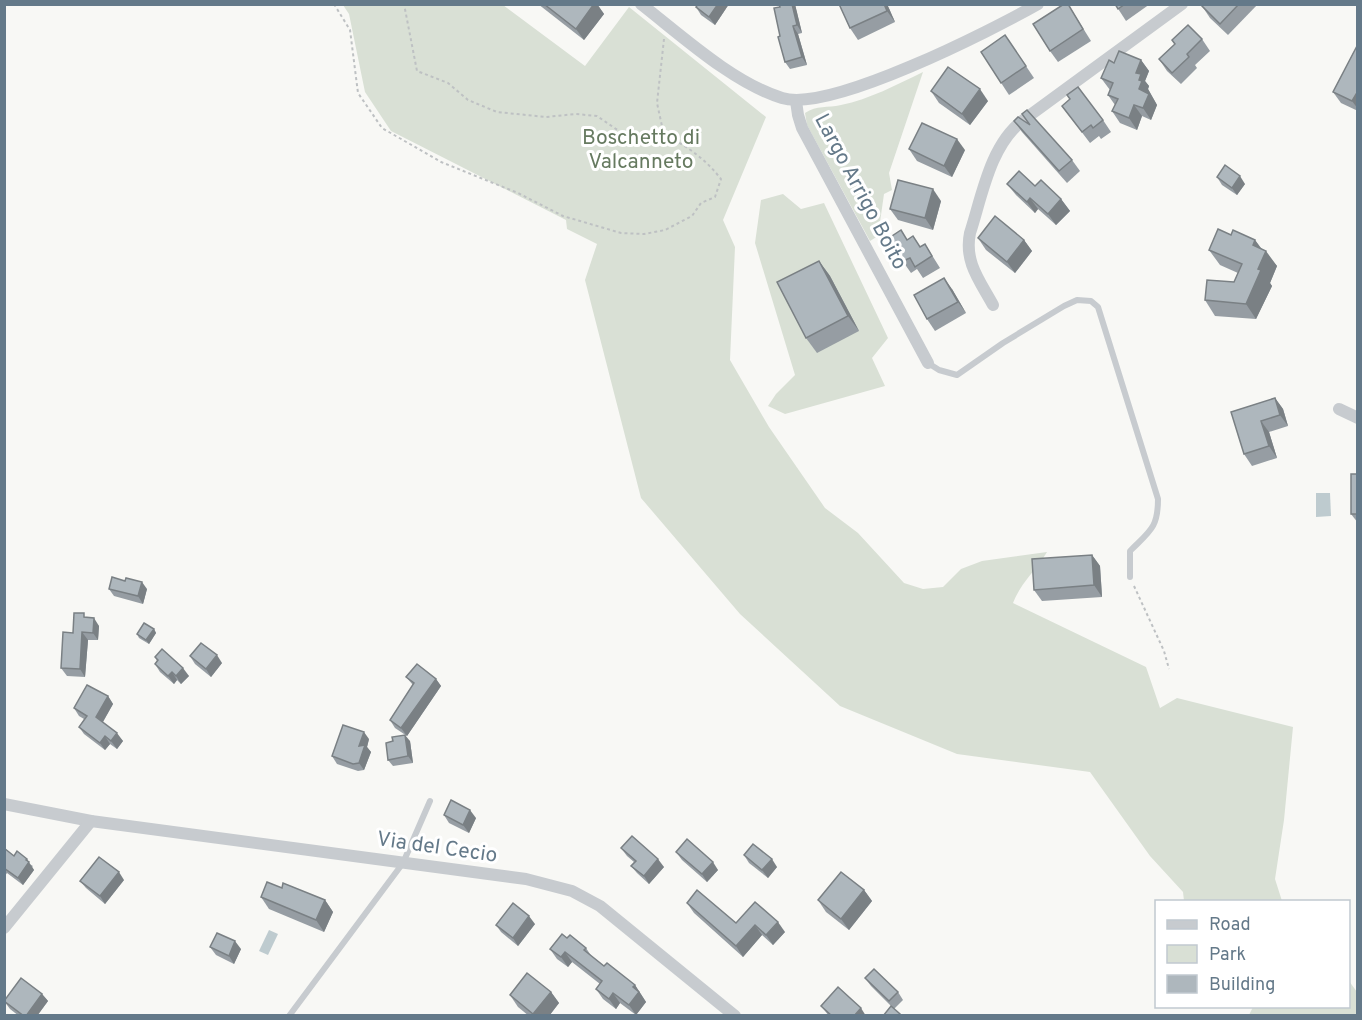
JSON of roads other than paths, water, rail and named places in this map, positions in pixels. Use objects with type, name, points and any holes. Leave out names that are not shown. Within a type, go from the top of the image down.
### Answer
[{"type":"street","points":[[641,4],[701,51],[740,77],[776,96],[796,100]]},
{"type":"street","name":"Largo Arrigo Boito","points":[[928,363],[802,128],[796,100],[813,98],[870,82],[933,56],[1038,4]]},
{"type":"street","points":[[993,305],[970,264],[968,246],[970,233],[997,151],[1003,140],[1022,121],[1182,4]]},
{"type":"street","points":[[1339,409],[1358,418]]},
{"type":"street","name":"Via del Cecio","points":[[4,804],[91,821],[534,880],[577,893],[608,912],[735,1016]]},
{"type":"street","points":[[4,928],[91,821]]},
{"type":"lane","points":[[928,363],[946,373],[957,375],[1003,343],[1064,306],[1077,300],[1091,301],[1098,307],[1158,499],[1155,526],[1130,551],[1130,577]]},
{"type":"lane","points":[[289,1016],[403,863],[430,801]]},
{"type":"park label","name":"Boschetto di Valcanneto","points":[[641,150]]}]
